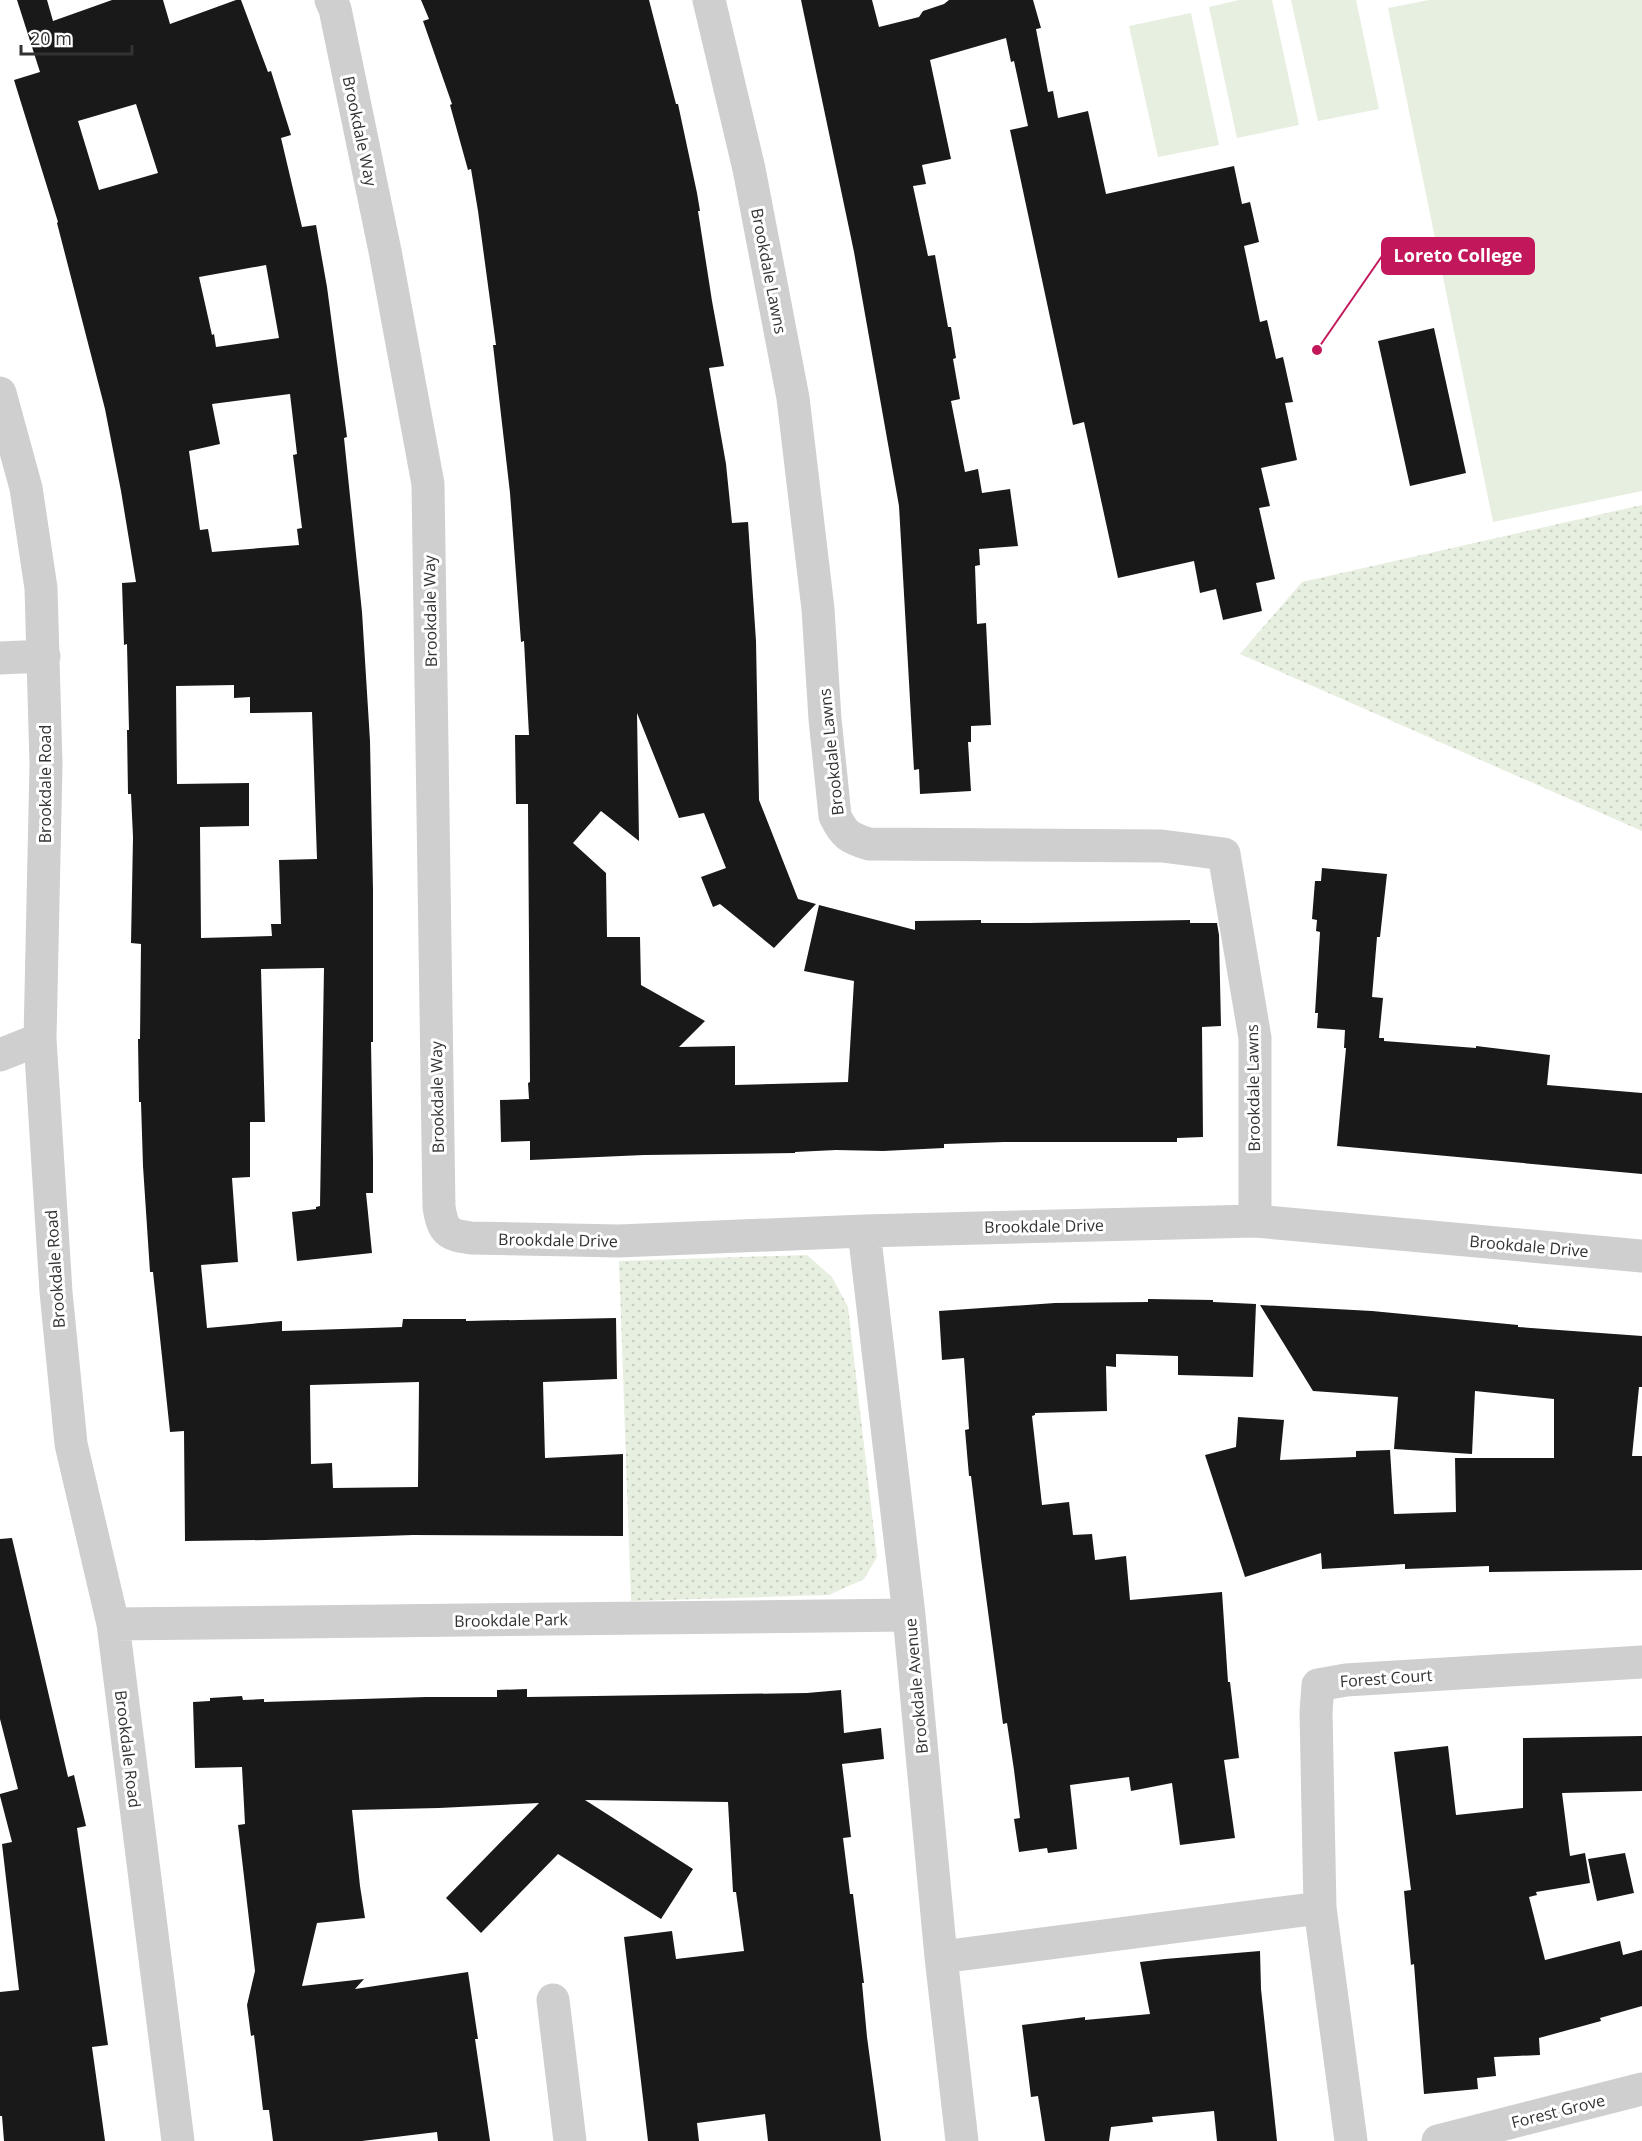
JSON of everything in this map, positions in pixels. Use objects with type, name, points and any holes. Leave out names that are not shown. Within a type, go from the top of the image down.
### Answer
[{"type":"street","name":"Brookdale Way","points":[[330,0],[335,9],[385,251],[428,484],[439,1207],[441,1220],[446,1230]]},
{"type":"street","name":"Brookdale Lawns","points":[[708,0],[749,169],[793,398],[818,609],[825,719],[835,816],[841,829],[852,839],[869,844],[1162,846],[1224,854],[1255,1038],[1255,1221]]},
{"type":"street","name":"Brookdale Road","points":[[0,393],[26,488],[41,588],[46,764],[40,1039],[56,1292],[71,1444],[113,1624],[178,2141]]},
{"type":"street","points":[[0,658],[44,656]]},
{"type":"street","points":[[0,1054],[40,1039]]},
{"type":"street","name":"Brookdale Drive","points":[[446,1230],[456,1236],[471,1238],[619,1241],[864,1231],[1255,1221],[1642,1256]]},
{"type":"street","name":"Brookdale Avenue","points":[[864,1231],[909,1615],[941,1957],[962,2141]]},
{"type":"street","name":"Brookdale Park","points":[[113,1624],[909,1615]]},
{"type":"street","name":"Forest Court","points":[[1351,2141],[1320,1908],[1316,1712],[1318,1685],[1346,1680],[1642,1662]]},
{"type":"street","points":[[941,1957],[1320,1908]]},
{"type":"street","points":[[553,2000],[570,2141]]},
{"type":"street","name":"Forest Grove","points":[[1438,2141],[1642,2089]]},
{"type":"green space","points":[[1239,0],[1272,0],[1299,125],[1237,138],[1209,7]]},
{"type":"green space","points":[[1291,0],[1356,0],[1379,109],[1318,121]]},
{"type":"green space","points":[[1429,0],[1642,0],[1642,491],[1493,522],[1388,8]]},
{"type":"green space","points":[[1191,13],[1219,145],[1158,157],[1129,26]]},
{"type":"green space","points":[[1642,505],[1642,831],[1240,654],[1302,582]]},
{"type":"green space","points":[[807,1255],[832,1277],[848,1307],[877,1557],[864,1579],[829,1595],[631,1601],[619,1261]]},
{"type":"building","points":[[17,0],[47,0],[53,21],[112,0],[163,0],[170,24],[241,0],[268,72],[271,71],[291,135],[281,138],[302,227],[316,225],[327,287],[347,437],[344,438],[362,612],[370,741],[373,890],[373,1042],[371,1042],[373,1193],[366,1193],[372,1253],[297,1261],[292,1212],[316,1209],[320,1206],[324,968],[261,969],[265,1122],[250,1122],[250,1177],[232,1178],[238,1262],[201,1265],[207,1328],[282,1321],[282,1331],[402,1327],[403,1319],[466,1319],[466,1321],[616,1318],[617,1379],[543,1382],[545,1458],[623,1454],[623,1536],[413,1535],[185,1541],[184,1431],[170,1432],[153,1272],[150,1272],[141,1102],[139,1102],[141,944],[131,943],[133,837],[131,794],[128,794],[127,644],[124,645],[122,583],[136,582],[105,409],[58,222],[14,80],[40,72]],"holes":[[[136,104],[158,173],[99,190],[78,121]],[[266,265],[279,338],[216,347],[199,277]],[[290,394],[297,454],[293,455],[302,528],[297,529],[299,545],[212,552],[208,529],[200,530],[189,451],[220,444],[212,404]],[[234,685],[234,698],[250,697],[250,713],[312,712],[317,859],[279,860],[281,924],[271,924],[272,936],[201,938],[200,827],[249,826],[249,783],[177,784],[176,686]],[[419,1382],[418,1487],[333,1488],[332,1463],[311,1464],[310,1385]]]},
{"type":"building","points":[[421,0],[649,0],[676,104],[678,104],[697,193],[712,301],[724,366],[709,368],[726,464],[732,523],[748,522],[756,641],[759,800],[798,899],[816,904],[774,948],[720,904],[713,907],[701,877],[726,868],[704,813],[679,818],[637,713],[639,841],[601,811],[573,843],[606,873],[607,937],[640,937],[641,985],[705,1021],[679,1047],[735,1046],[735,1085],[848,1082],[854,981],[804,971],[819,905],[915,930],[915,921],[981,920],[981,923],[1029,923],[1190,920],[1190,923],[1217,923],[1221,1026],[1202,1027],[1203,1137],[1177,1138],[1177,1142],[1004,1142],[944,1144],[944,1148],[883,1151],[836,1150],[530,1160],[530,1141],[501,1142],[500,1100],[529,1099],[528,1083],[530,1082],[528,804],[516,804],[515,735],[529,735],[524,641],[521,642],[510,493],[493,345],[496,345],[478,211],[471,169],[468,170],[450,105],[452,104],[423,21],[429,19]]},
{"type":"building","points":[[801,0],[872,0],[879,27],[919,17],[923,11],[949,0],[1033,0],[1041,28],[1036,29],[1048,92],[1053,91],[1058,118],[1088,111],[1106,194],[1234,166],[1242,204],[1250,202],[1259,242],[1244,246],[1260,322],[1267,320],[1276,359],[1283,357],[1293,402],[1285,403],[1297,460],[1261,468],[1270,506],[1259,508],[1275,579],[1256,583],[1262,611],[1223,620],[1216,589],[1200,593],[1194,561],[1118,578],[1084,422],[1073,425],[1010,130],[1028,126],[1014,61],[1011,62],[1006,38],[930,60],[951,159],[922,165],[926,184],[913,186],[928,256],[935,255],[948,327],[951,327],[956,358],[953,359],[960,399],[951,401],[965,472],[978,469],[982,493],[1010,489],[1018,546],[979,549],[980,565],[975,566],[977,624],[986,623],[991,725],[971,726],[971,742],[968,742],[971,791],[920,794],[919,769],[914,770],[899,506],[854,252]]},
{"type":"building","points":[[1434,328],[1466,473],[1410,486],[1378,341]]},
{"type":"building","points":[[1322,868],[1387,874],[1380,937],[1377,937],[1372,997],[1383,998],[1379,1038],[1384,1038],[1384,1041],[1476,1048],[1476,1046],[1550,1055],[1547,1085],[1642,1093],[1642,1174],[1337,1146],[1346,1048],[1344,1048],[1345,1030],[1317,1028],[1318,1013],[1315,1013],[1320,932],[1316,931],[1317,920],[1312,919],[1315,881],[1321,881]]},
{"type":"building","points":[[1148,1299],[1213,1300],[1213,1302],[1256,1304],[1253,1377],[1178,1375],[1178,1356],[1116,1354],[1116,1367],[1106,1366],[1107,1411],[1035,1413],[1032,1416],[1042,1505],[1069,1502],[1073,1535],[1092,1534],[1095,1560],[1126,1556],[1130,1600],[1222,1592],[1228,1682],[1230,1682],[1239,1758],[1224,1760],[1235,1838],[1180,1845],[1172,1783],[1131,1791],[1129,1777],[1070,1785],[1077,1849],[1048,1853],[1047,1848],[1019,1852],[1014,1819],[1020,1818],[1014,1770],[1007,1723],[1003,1724],[971,1476],[969,1476],[965,1430],[969,1429],[964,1358],[942,1360],[939,1311],[1055,1303],[1148,1302]]},
{"type":"building","points":[[1260,1305],[1372,1311],[1518,1325],[1518,1327],[1642,1336],[1642,1387],[1639,1387],[1632,1456],[1642,1456],[1642,1570],[1489,1572],[1489,1566],[1405,1569],[1405,1564],[1322,1569],[1321,1553],[1245,1577],[1205,1455],[1236,1447],[1238,1417],[1284,1420],[1280,1460],[1356,1457],[1356,1451],[1390,1450],[1394,1514],[1456,1512],[1455,1458],[1554,1458],[1554,1399],[1475,1391],[1472,1454],[1394,1449],[1398,1397],[1313,1391]]},
{"type":"building","points":[[12,1538],[68,1777],[74,1775],[86,1826],[77,1828],[108,2045],[92,2047],[105,2141],[4,2141],[2,2116],[0,2116],[0,1992],[19,1990],[2,1844],[12,1842],[0,1796],[0,1794],[18,1789],[0,1719],[0,1539]]},
{"type":"building","points":[[527,1689],[527,1697],[807,1693],[841,1690],[844,1733],[881,1728],[884,1759],[842,1764],[851,1837],[843,1838],[850,1894],[853,1894],[864,1983],[862,1983],[867,2037],[881,2141],[768,2141],[765,2114],[697,2123],[699,2141],[648,2141],[624,1937],[672,1931],[676,1959],[744,1951],[736,1892],[733,1892],[728,1802],[585,1800],[693,1869],[661,1919],[558,1854],[481,1933],[446,1898],[539,1803],[352,1810],[365,1918],[317,1923],[302,1986],[364,1979],[355,1989],[468,1972],[490,2141],[438,2141],[437,2132],[362,2141],[273,2141],[269,2110],[263,2110],[254,2035],[251,2036],[247,2005],[255,1971],[238,1825],[245,1824],[242,1767],[195,1768],[193,1702],[210,1701],[210,1698],[242,1696],[243,1700],[264,1699],[264,1702],[497,1697],[497,1690]]},
{"type":"building","points":[[1642,1736],[1642,1791],[1562,1793],[1570,1856],[1585,1853],[1590,1883],[1536,1892],[1537,1895],[1529,1897],[1545,1960],[1620,1941],[1623,1955],[1642,1950],[1642,2006],[1600,2018],[1601,2021],[1539,2038],[1540,2055],[1494,2057],[1496,2076],[1477,2078],[1478,2089],[1424,2094],[1414,1964],[1411,1965],[1404,1891],[1411,1890],[1394,1752],[1448,1746],[1456,1815],[1523,1808],[1523,1738]]},
{"type":"building","points":[[1625,1853],[1634,1893],[1597,1901],[1588,1859]]},
{"type":"building","points":[[1260,1951],[1261,1989],[1277,2141],[1217,2141],[1214,2111],[1152,2117],[1153,2122],[1111,2127],[1109,2141],[1045,2141],[1038,2096],[1031,2097],[1022,2025],[1085,2017],[1085,2020],[1150,2014],[1140,1962]]},
{"type":"place","name":"Loreto College","points":[[1317,350]]}]
